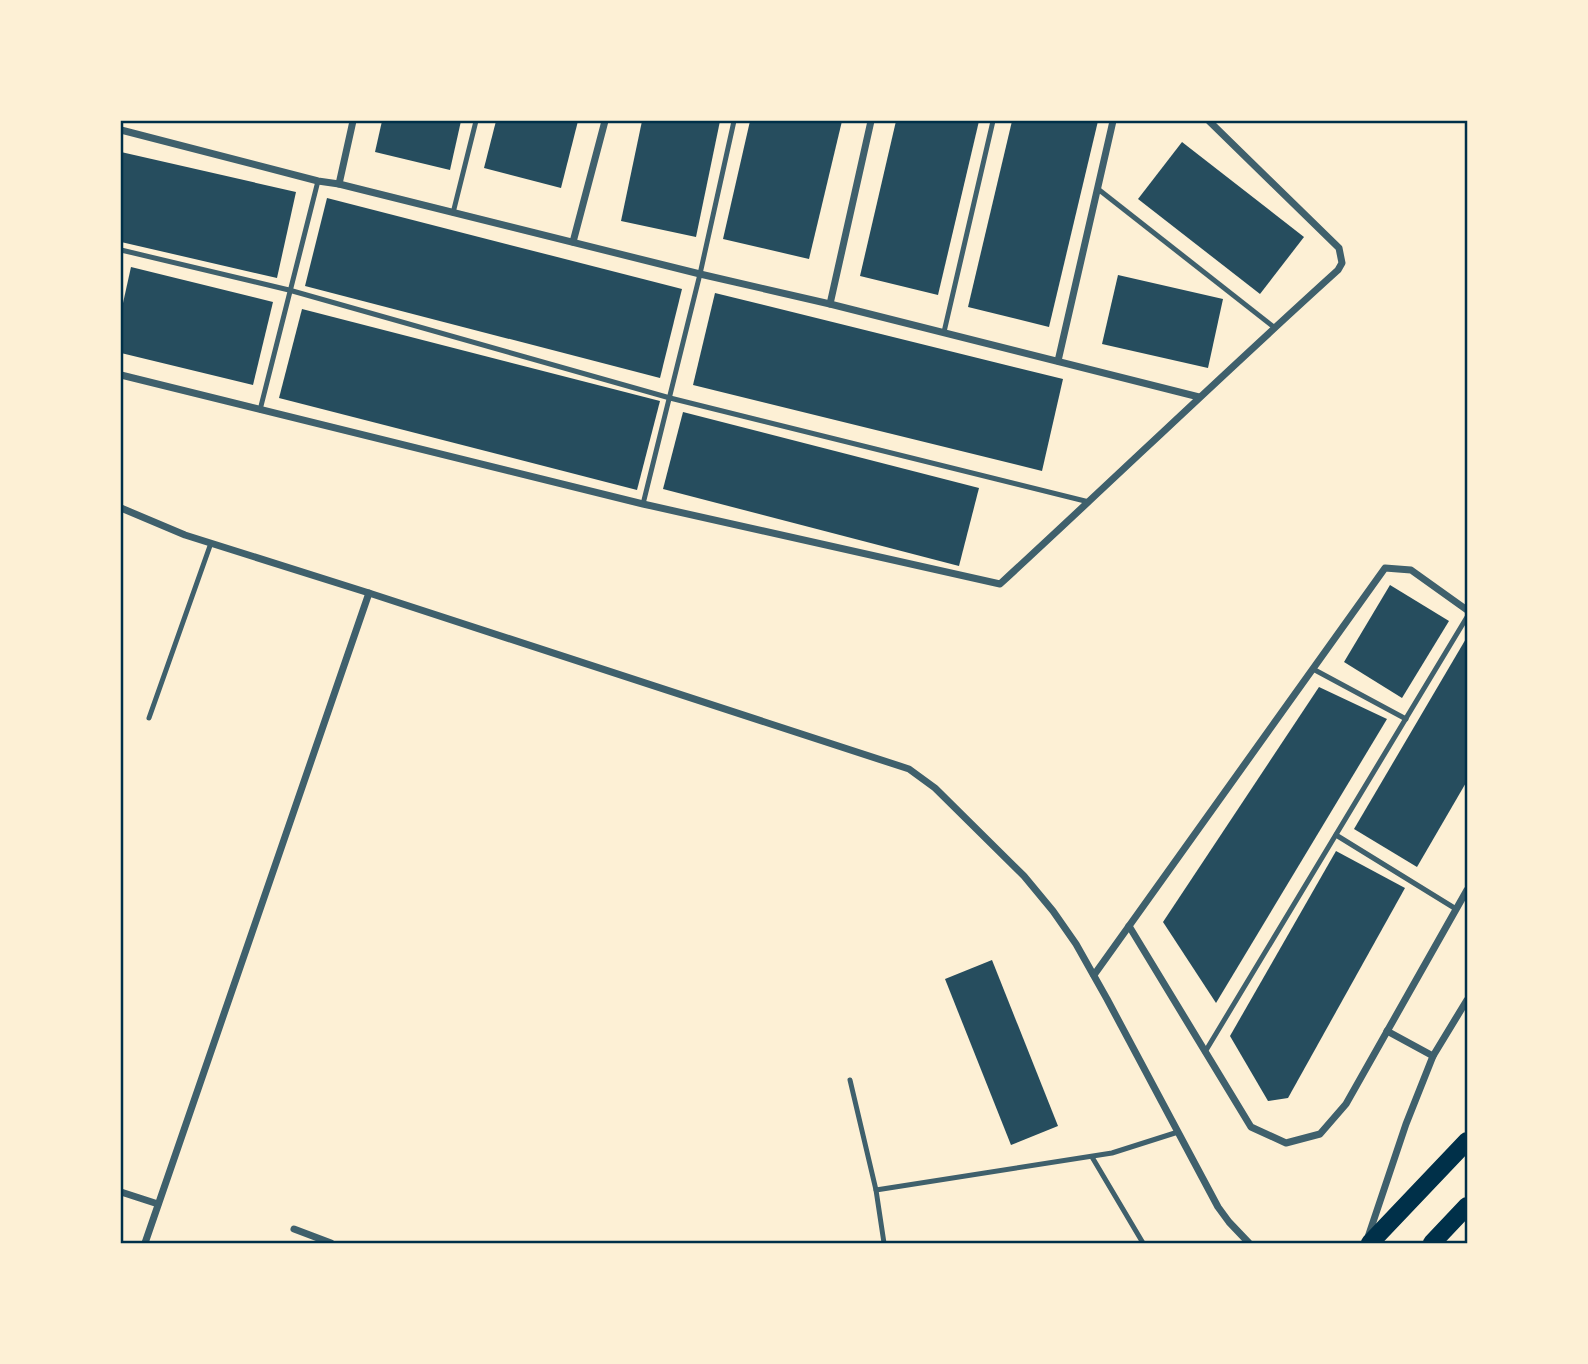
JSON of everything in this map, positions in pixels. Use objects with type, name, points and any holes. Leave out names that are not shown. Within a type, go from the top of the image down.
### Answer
[{"type":"main road","points":[[1368,1243],[1467,1141]]},
{"type":"main road","points":[[1432,1243],[1467,1206]]},
{"type":"street","points":[[339,184],[354,121]]},
{"type":"street","points":[[573,242],[605,121]]},
{"type":"street","points":[[830,304],[871,121]]},
{"type":"street","points":[[1058,361],[1113,121]]},
{"type":"street","points":[[121,375],[643,504],[1000,584],[1338,270],[1342,263],[1339,248],[1209,121]]},
{"type":"street","points":[[121,130],[318,181],[830,304],[1199,397]]},
{"type":"street","points":[[121,508],[185,535],[909,769],[935,788],[1024,876],[1053,911],[1094,975],[1218,1207],[1228,1222],[1249,1243]]},
{"type":"street","points":[[1094,975],[1385,568],[1411,570],[1467,610]]},
{"type":"street","points":[[145,1243],[369,593]]},
{"type":"street","points":[[1129,926],[1251,1127],[1286,1143],[1320,1133],[1346,1104],[1467,890]]},
{"type":"street","points":[[1368,1243],[1406,1124],[1433,1056],[1467,1000]]},
{"type":"street","points":[[1387,1031],[1433,1056]]},
{"type":"street","points":[[121,1192],[158,1204]]},
{"type":"street","points":[[294,1229],[331,1243]]},
{"type":"lane","points":[[453,214],[475,121]]},
{"type":"lane","points":[[643,504],[734,121]]},
{"type":"lane","points":[[944,332],[993,121]]},
{"type":"lane","points":[[260,410],[318,181]]},
{"type":"lane","points":[[1098,189],[1275,328]]},
{"type":"lane","points":[[121,250],[289,290],[670,398],[1089,502]]},
{"type":"lane","points":[[149,718],[211,543]]},
{"type":"lane","points":[[1205,1052],[1467,617]]},
{"type":"lane","points":[[1313,669],[1406,719]]},
{"type":"lane","points":[[1336,835],[1456,909]]},
{"type":"lane","points":[[850,1080],[876,1190],[884,1243]]},
{"type":"lane","points":[[876,1190],[1092,1157],[1178,1132]]},
{"type":"lane","points":[[1092,1157],[1143,1243]]},
{"type":"building","points":[[382,121],[461,121],[450,170],[375,152]]},
{"type":"building","points":[[496,121],[578,121],[561,188],[484,168]]},
{"type":"building","points":[[642,121],[720,121],[696,237],[621,221]]},
{"type":"building","points":[[750,121],[842,121],[809,259],[723,239]]},
{"type":"building","points":[[896,121],[979,121],[938,295],[860,276]]},
{"type":"building","points":[[1012,121],[1098,121],[1049,327],[968,307]]},
{"type":"building","points":[[1182,142],[1304,237],[1260,294],[1138,199]]},
{"type":"building","points":[[121,152],[296,192],[277,278],[121,242]]},
{"type":"building","points":[[327,198],[682,289],[660,378],[305,286]]},
{"type":"building","points":[[131,267],[273,302],[253,385],[121,353],[121,312]]},
{"type":"building","points":[[1118,275],[1223,299],[1208,368],[1102,344]]},
{"type":"building","points":[[715,293],[1063,379],[1042,471],[693,385]]},
{"type":"building","points":[[302,309],[660,401],[637,490],[279,398]]},
{"type":"building","points":[[683,412],[979,488],[959,566],[663,489]]},
{"type":"building","points":[[1390,585],[1449,621],[1402,698],[1344,662]]},
{"type":"building","points":[[1467,637],[1467,781],[1417,867],[1354,829]]},
{"type":"building","points":[[1319,687],[1387,719],[1216,1003],[1163,922]]},
{"type":"building","points":[[1336,851],[1405,888],[1288,1098],[1268,1101],[1230,1036]]},
{"type":"building","points":[[992,960],[1058,1126],[1011,1145],[945,979]]}]
